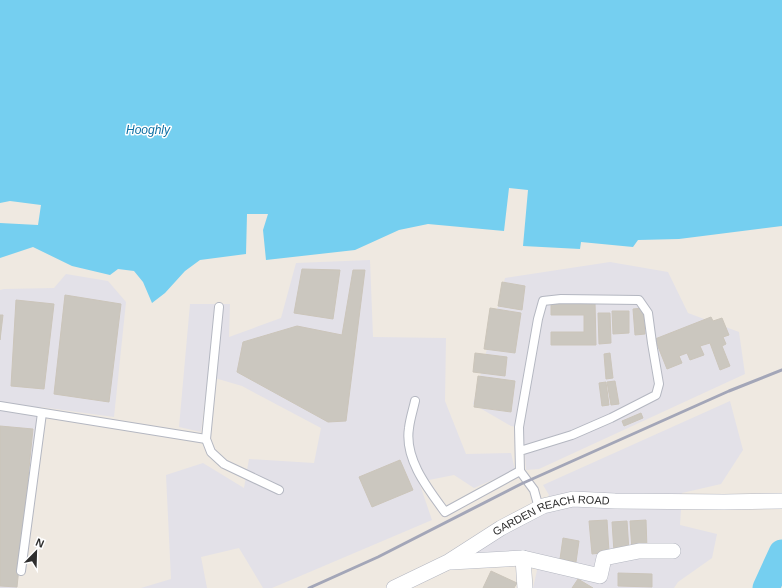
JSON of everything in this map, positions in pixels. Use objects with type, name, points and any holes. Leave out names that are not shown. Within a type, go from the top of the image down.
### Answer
[{"type":"street","name":"GARDEN REACH ROAD","points":[[394,588],[448,562],[501,528],[543,506],[573,499],[615,501],[782,501]]},
{"type":"street","points":[[448,562],[523,558],[601,582],[604,558],[639,551],[672,551]]},
{"type":"street","points":[[523,558],[524,588]]},
{"type":"lane","points":[[520,451],[572,436],[656,395],[659,384],[648,313],[639,300],[561,299],[543,301],[538,319],[519,427],[520,471],[534,490],[539,508]]},
{"type":"lane","points":[[220,307],[206,439],[211,452],[224,464],[279,490]]},
{"type":"lane","points":[[415,401],[408,429],[409,447],[421,479],[445,512],[520,471]]},
{"type":"lane","points":[[0,406],[206,439]]},
{"type":"lane","points":[[21,571],[42,413]]},
{"type":"shaded area","points":[[370,260],[373,337],[446,338],[445,401],[466,454],[511,453],[515,470],[474,488],[454,475],[419,482],[432,520],[272,588],[263,588],[239,548],[201,557],[207,588],[141,588],[171,579],[166,475],[203,463],[244,488],[249,459],[314,463],[321,428],[242,386],[208,376],[201,432],[179,427],[190,304],[230,304],[229,337],[281,318],[296,263]]},
{"type":"shaded area","points":[[610,262],[668,272],[688,313],[739,332],[745,374],[539,469],[526,470],[523,428],[511,426],[473,404],[505,278]]},
{"type":"shaded area","points":[[66,274],[108,281],[126,302],[114,417],[41,407],[17,588],[0,588],[0,290],[54,288]]},
{"type":"shaded area","points":[[730,401],[743,450],[721,484],[682,493],[680,525],[717,534],[712,558],[678,582],[674,588],[533,588],[540,557],[465,557],[543,512],[549,495],[543,485]]},
{"type":"water","name":"Hooghly","points":[[0,0],[782,0],[782,226],[679,239],[638,240],[633,247],[581,242],[580,249],[523,246],[528,190],[509,188],[504,231],[428,224],[399,230],[355,250],[266,260],[263,230],[268,214],[247,214],[246,254],[200,260],[185,271],[165,293],[152,303],[143,282],[134,271],[118,269],[110,275],[72,266],[33,247],[0,258],[0,223],[38,225],[41,205],[10,201],[0,203]]},
{"type":"building","points":[[302,269],[340,270],[333,319],[294,313]]},
{"type":"building","points":[[353,270],[365,270],[346,421],[328,422],[237,372],[243,342],[297,326],[342,335]]},
{"type":"building","points":[[502,282],[525,286],[522,310],[498,306]]},
{"type":"building","points":[[65,295],[121,304],[109,402],[54,394]]},
{"type":"building","points":[[16,300],[54,304],[44,389],[11,386]]},
{"type":"building","points":[[551,302],[595,302],[596,345],[551,345],[551,332],[584,332],[584,315],[551,315]]},
{"type":"building","points":[[490,308],[521,313],[515,353],[484,349]]},
{"type":"building","points":[[643,308],[645,334],[635,335],[633,309]]},
{"type":"building","points":[[612,311],[629,311],[629,333],[613,334]]},
{"type":"building","points":[[598,313],[610,313],[611,343],[599,344]]},
{"type":"building","points":[[0,315],[3,315],[0,340]]},
{"type":"building","points":[[711,317],[713,321],[722,318],[729,335],[723,337],[726,344],[722,346],[730,366],[720,370],[710,343],[700,346],[704,355],[690,360],[687,353],[679,356],[682,363],[667,369],[655,339]]},
{"type":"building","points":[[475,353],[507,357],[505,376],[473,372]]},
{"type":"building","points":[[610,353],[613,378],[606,379],[604,354]]},
{"type":"building","points":[[478,376],[515,381],[511,412],[474,407]]},
{"type":"building","points":[[615,381],[619,404],[611,405],[607,382]]},
{"type":"building","points":[[606,382],[609,405],[602,406],[599,383]]},
{"type":"building","points":[[641,413],[643,418],[624,426],[622,421]]},
{"type":"building","points":[[0,426],[33,429],[17,587],[0,586]]},
{"type":"building","points":[[400,460],[413,490],[372,507],[359,477]]},
{"type":"building","points":[[607,520],[609,552],[592,554],[589,521]]},
{"type":"building","points":[[646,520],[647,549],[632,550],[630,521]]},
{"type":"building","points":[[627,521],[629,551],[614,552],[612,522]]},
{"type":"building","points":[[563,538],[579,541],[576,562],[560,559]]},
{"type":"building","points":[[491,571],[517,583],[514,588],[483,588]]},
{"type":"building","points":[[618,573],[652,574],[652,587],[618,586]]},
{"type":"building","points":[[578,579],[593,588],[572,588]]},
{"type":"waterway","points":[[766,588],[782,553]]},
{"type":"railway","points":[[309,588],[378,557],[521,484],[729,391],[782,370]]}]
